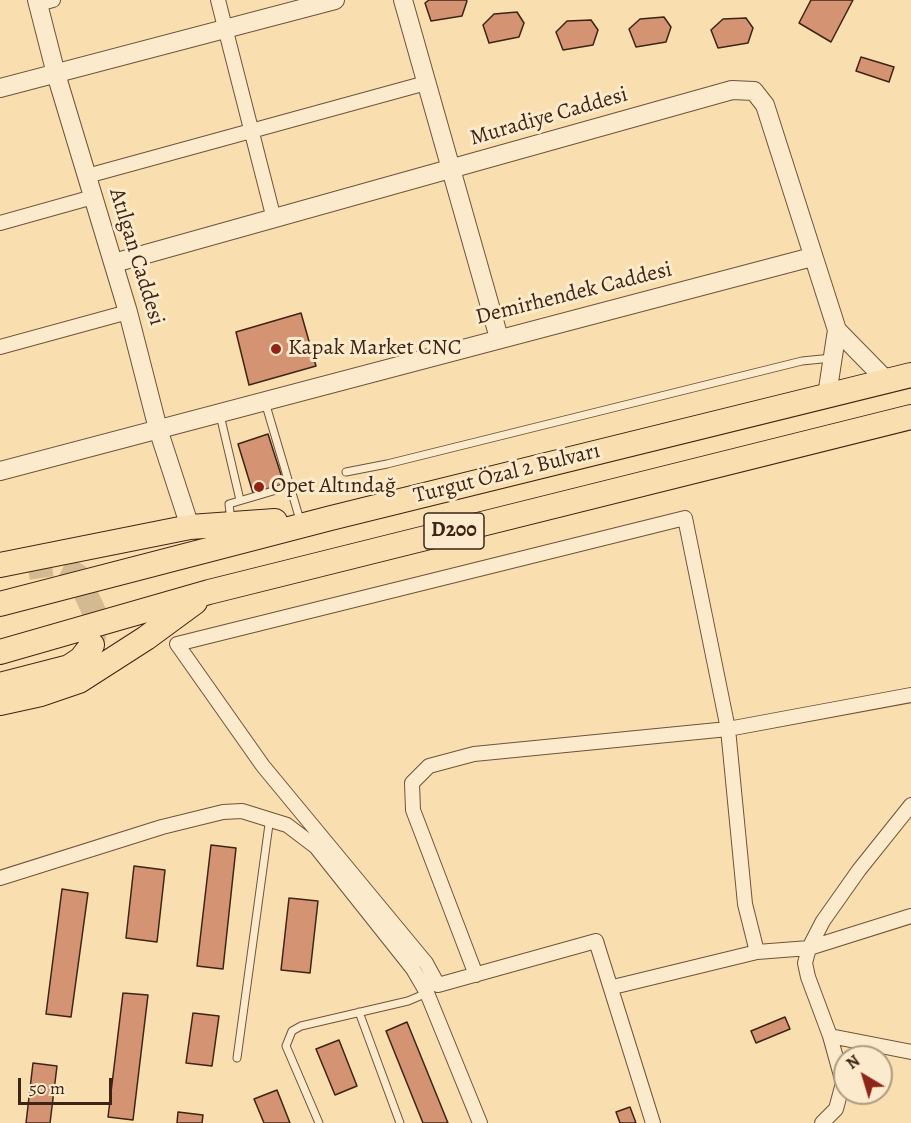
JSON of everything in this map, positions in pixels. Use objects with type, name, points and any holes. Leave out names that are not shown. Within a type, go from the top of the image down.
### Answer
[{"type":"highway","name":"Turgut Özal 2 Bulvarı","points":[[0,604],[331,518],[911,375]]},
{"type":"highway","name":"Turgut Özal 2 Bulvarı","points":[[0,652],[209,592],[911,417]]},
{"type":"highway","points":[[7,570],[190,527],[331,518]]},
{"type":"highway","name":"Turgut Özal 2 Bulvarı","points":[[0,702],[41,694],[79,681],[146,638],[209,592]]},
{"type":"highway","points":[[0,685],[53,674],[81,659],[92,645]]},
{"type":"street","points":[[218,0],[274,219]]},
{"type":"street","points":[[0,88],[335,0]]},
{"type":"street","points":[[403,0],[499,338]]},
{"type":"street","name":"Atılgan Caddesi","points":[[42,1],[56,74],[114,263],[159,429],[190,527]]},
{"type":"street","points":[[87,176],[426,83]]},
{"type":"street","name":"Muradiye Caddesi","points":[[114,263],[732,90],[754,91],[765,105],[837,330]]},
{"type":"street","points":[[0,223],[93,197]]},
{"type":"street","name":"Demirhendek Caddesi","points":[[0,471],[812,257]]},
{"type":"street","points":[[0,347],[128,312]]},
{"type":"street","points":[[828,395],[837,330]]},
{"type":"street","points":[[837,330],[887,381]]},
{"type":"street","points":[[653,1123],[613,987],[596,941],[438,985],[426,963],[263,766],[177,644],[685,518],[728,729],[744,904],[757,952]]},
{"type":"street","points":[[476,975],[413,810],[411,783],[429,766],[474,754],[728,729],[911,695]]},
{"type":"street","points":[[822,1123],[836,1109],[843,1083],[831,1036],[808,977],[805,963],[808,948],[841,895],[911,804]]},
{"type":"street","points":[[0,878],[201,816],[242,811],[270,817],[287,825],[316,847],[413,969],[427,993],[480,1123]]},
{"type":"street","points":[[613,987],[757,952],[808,948],[911,916]]},
{"type":"street","points":[[831,1036],[911,1052]]},
{"type":"lane","points":[[346,472],[387,464],[802,361],[832,358]]},
{"type":"lane","points":[[265,400],[300,520]]},
{"type":"lane","points":[[219,413],[240,500]]},
{"type":"lane","points":[[231,524],[229,504],[290,486]]},
{"type":"lane","points":[[237,1058],[270,817]]},
{"type":"lane","points":[[319,1123],[286,1046],[292,1031],[301,1026],[408,1001],[427,993]]},
{"type":"lane","points":[[359,1012],[400,1123]]},
{"type":"building","points":[[429,0],[467,1],[462,16],[431,21],[425,3]]},
{"type":"building","points":[[811,0],[853,0],[831,42],[799,23]]},
{"type":"building","points":[[517,12],[524,23],[519,37],[489,43],[483,25],[494,14]]},
{"type":"building","points":[[664,17],[671,27],[666,42],[636,47],[629,29],[640,19]]},
{"type":"building","points":[[746,18],[753,28],[748,43],[718,48],[711,30],[723,19]]},
{"type":"building","points":[[591,20],[598,30],[593,45],[563,50],[556,32],[567,21]]},
{"type":"building","points":[[861,57],[894,67],[889,82],[856,71]]},
{"type":"building","name":"Kapak Market CNC","points":[[301,313],[316,366],[249,385],[236,332]]},
{"type":"building","points":[[268,434],[284,484],[253,493],[238,444]]},
{"type":"building","points":[[211,845],[236,848],[223,969],[197,966]]},
{"type":"building","points":[[134,866],[165,870],[157,942],[126,938]]},
{"type":"building","points":[[62,889],[88,893],[71,1017],[46,1014]]},
{"type":"building","points":[[289,898],[318,901],[310,973],[281,970]]},
{"type":"building","points":[[123,993],[148,995],[133,1120],[108,1117]]},
{"type":"building","points":[[193,1013],[219,1016],[212,1066],[186,1063]]},
{"type":"building","points":[[785,1017],[790,1029],[756,1043],[751,1031]]},
{"type":"building","points":[[407,1022],[448,1123],[423,1123],[386,1031]]},
{"type":"building","points":[[339,1040],[357,1086],[335,1095],[316,1049]]},
{"type":"building","points":[[33,1063],[57,1066],[50,1123],[26,1123]]},
{"type":"building","points":[[277,1090],[290,1123],[264,1123],[254,1099]]},
{"type":"building","points":[[630,1107],[636,1123],[620,1123],[616,1112]]},
{"type":"building","points":[[178,1112],[203,1115],[202,1123],[177,1123]]},
{"type":"tunnel","points":[[28,568],[55,564],[77,575],[96,616],[93,643]]},
{"type":"place","name":"Kapak Market CNC","points":[[276,349]]},
{"type":"place","name":"Opet Altındağ","points":[[259,487]]}]
